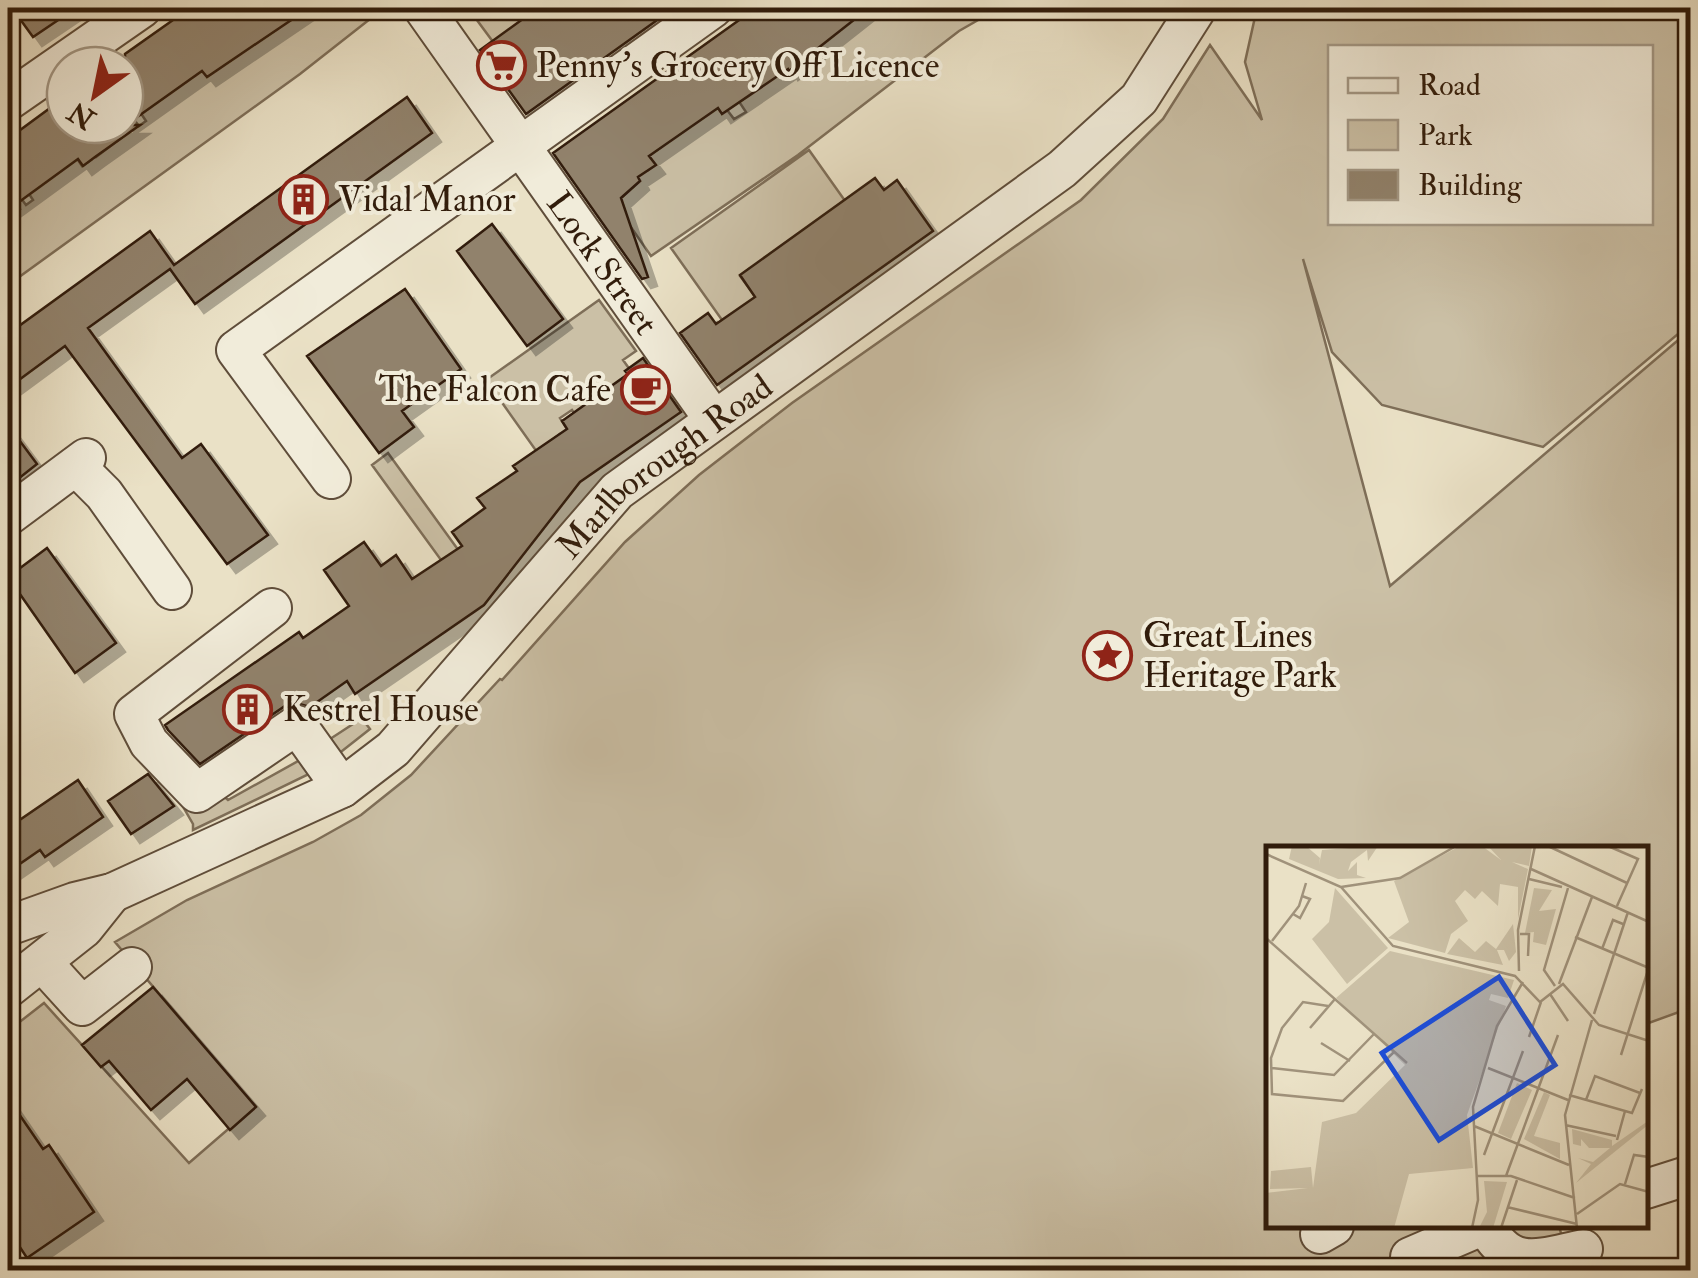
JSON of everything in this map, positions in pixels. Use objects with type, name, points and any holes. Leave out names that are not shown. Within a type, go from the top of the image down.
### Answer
[{"type":"street","points":[[8,101],[142,8]]},
{"type":"street","name":"Lock Street","points":[[423,8],[714,420]]},
{"type":"street","points":[[331,479],[236,350],[713,8]]},
{"type":"street","name":"Marlborough Road","points":[[8,926],[112,893],[342,788],[393,749],[617,491],[1062,170],[1139,99],[1197,8]]},
{"type":"street","points":[[8,516],[81,462],[172,590]]},
{"type":"street","points":[[272,608],[134,714],[150,743],[197,793],[298,724],[342,788]]},
{"type":"street","name":"Marlborough Road","points":[[8,988],[84,928],[112,893]]},
{"type":"street","points":[[43,963],[82,1006],[132,966]]},
{"type":"street","points":[[1648,1188],[1690,1175]]},
{"type":"street","points":[[1410,1257],[1479,1228]]},
{"type":"street","points":[[1486,1228],[1502,1250],[1524,1259],[1584,1248]]},
{"type":"green space","points":[[261,8],[277,29],[287,22],[277,8],[282,8],[291,20],[300,13],[296,8],[384,8],[300,74],[8,285],[8,208],[12,214],[20,209],[8,189],[12,186],[26,205],[33,200],[20,180],[68,145],[82,166],[91,160],[84,145],[96,157],[112,145],[145,145],[145,91]]},
{"type":"green space","points":[[468,8],[551,8],[540,16],[536,9],[526,16],[549,48],[505,58]]},
{"type":"green space","points":[[832,8],[839,8],[850,22],[869,8],[999,8],[959,31],[798,155],[651,256],[596,177],[621,198],[640,181],[623,156],[648,170],[655,165],[649,156],[721,102],[734,119],[746,112],[726,82],[790,71],[802,62],[786,39],[789,37],[809,65],[822,56],[802,27],[839,17]]},
{"type":"green space","name":"Great Lines Heritage Park","points":[[1257,8],[1690,8],[1690,324],[1543,447],[1382,405],[1332,352],[1303,259],[1390,586],[1690,330],[1690,1008],[1648,1023],[1648,846],[1266,846],[1266,1228],[1560,1228],[1571,1270],[8,1270],[8,1031],[44,1003],[189,1163],[255,1106],[115,942],[187,900],[313,842],[361,815],[411,775],[625,542],[699,475],[792,403],[1081,200],[1163,119],[1210,45],[1262,120],[1245,62]]},
{"type":"green space","points":[[809,150],[865,229],[750,268],[740,276],[761,304],[722,320],[671,248]]},
{"type":"green space","points":[[599,300],[636,351],[623,360],[633,374],[593,399],[589,434],[572,410],[560,418],[578,444],[560,434],[537,452],[486,380]]},
{"type":"green space","points":[[388,453],[459,551],[441,560],[372,465]]},
{"type":"green space","points":[[350,703],[370,729],[337,755],[327,741],[353,724],[347,706]]},
{"type":"green space","points":[[300,760],[312,771],[309,774],[193,830],[174,791],[220,793],[228,800]]},
{"type":"building","points":[[12,8],[76,8],[33,37]]},
{"type":"building","points":[[190,8],[309,8],[207,77],[202,71],[145,112],[145,45],[138,45]]},
{"type":"building","points":[[538,8],[674,8],[526,114],[480,50]]},
{"type":"building","points":[[756,8],[869,8],[789,71],[722,114],[718,108],[649,156],[656,165],[638,177],[640,181],[621,198],[648,277],[642,279],[553,153]]},
{"type":"building","points":[[407,97],[432,133],[195,304],[170,269],[88,328],[182,458],[201,444],[268,535],[227,564],[65,346],[8,388],[8,334],[150,231],[174,265]]},
{"type":"building","points":[[45,112],[45,145],[112,145],[83,166],[78,159],[8,210],[8,139]]},
{"type":"building","points":[[875,178],[884,190],[897,180],[933,231],[717,385],[680,333],[708,313],[716,324],[755,297],[740,275]]},
{"type":"building","points":[[492,224],[563,319],[527,346],[457,251]]},
{"type":"building","points":[[405,289],[461,369],[402,411],[414,427],[379,453],[307,356]]},
{"type":"building","points":[[643,358],[681,412],[580,482],[484,605],[355,694],[347,681],[310,707],[296,703],[285,706],[200,764],[168,730],[165,725],[299,632],[303,638],[349,606],[324,570],[364,542],[381,566],[396,555],[412,579],[462,546],[452,532],[485,508],[477,498],[517,471],[513,466],[567,429],[562,421],[628,374],[625,371]]},
{"type":"building","points":[[8,425],[37,464],[8,487]]},
{"type":"building","points":[[47,548],[116,643],[75,673],[8,577]]},
{"type":"building","points":[[148,774],[174,806],[131,834],[108,801]]},
{"type":"building","points":[[78,780],[103,817],[45,857],[40,850],[8,872],[8,828]]},
{"type":"building","points":[[153,987],[256,1107],[230,1130],[187,1079],[151,1110],[109,1061],[101,1067],[82,1045]]},
{"type":"building","points":[[8,1098],[43,1149],[49,1145],[94,1212],[27,1258],[8,1229],[8,1167],[19,1159],[8,1143]]},
{"type":"place","name":"Penny's Grocery Off Licence","points":[[501,65]]},
{"type":"place","name":"Vidal Manor","points":[[303,199]]},
{"type":"place","name":"The Falcon Cafe","points":[[646,389]]},
{"type":"place","name":"Great Lines Heritage Park","points":[[1108,655]]},
{"type":"place","name":"Kestrel House","points":[[248,709]]}]
